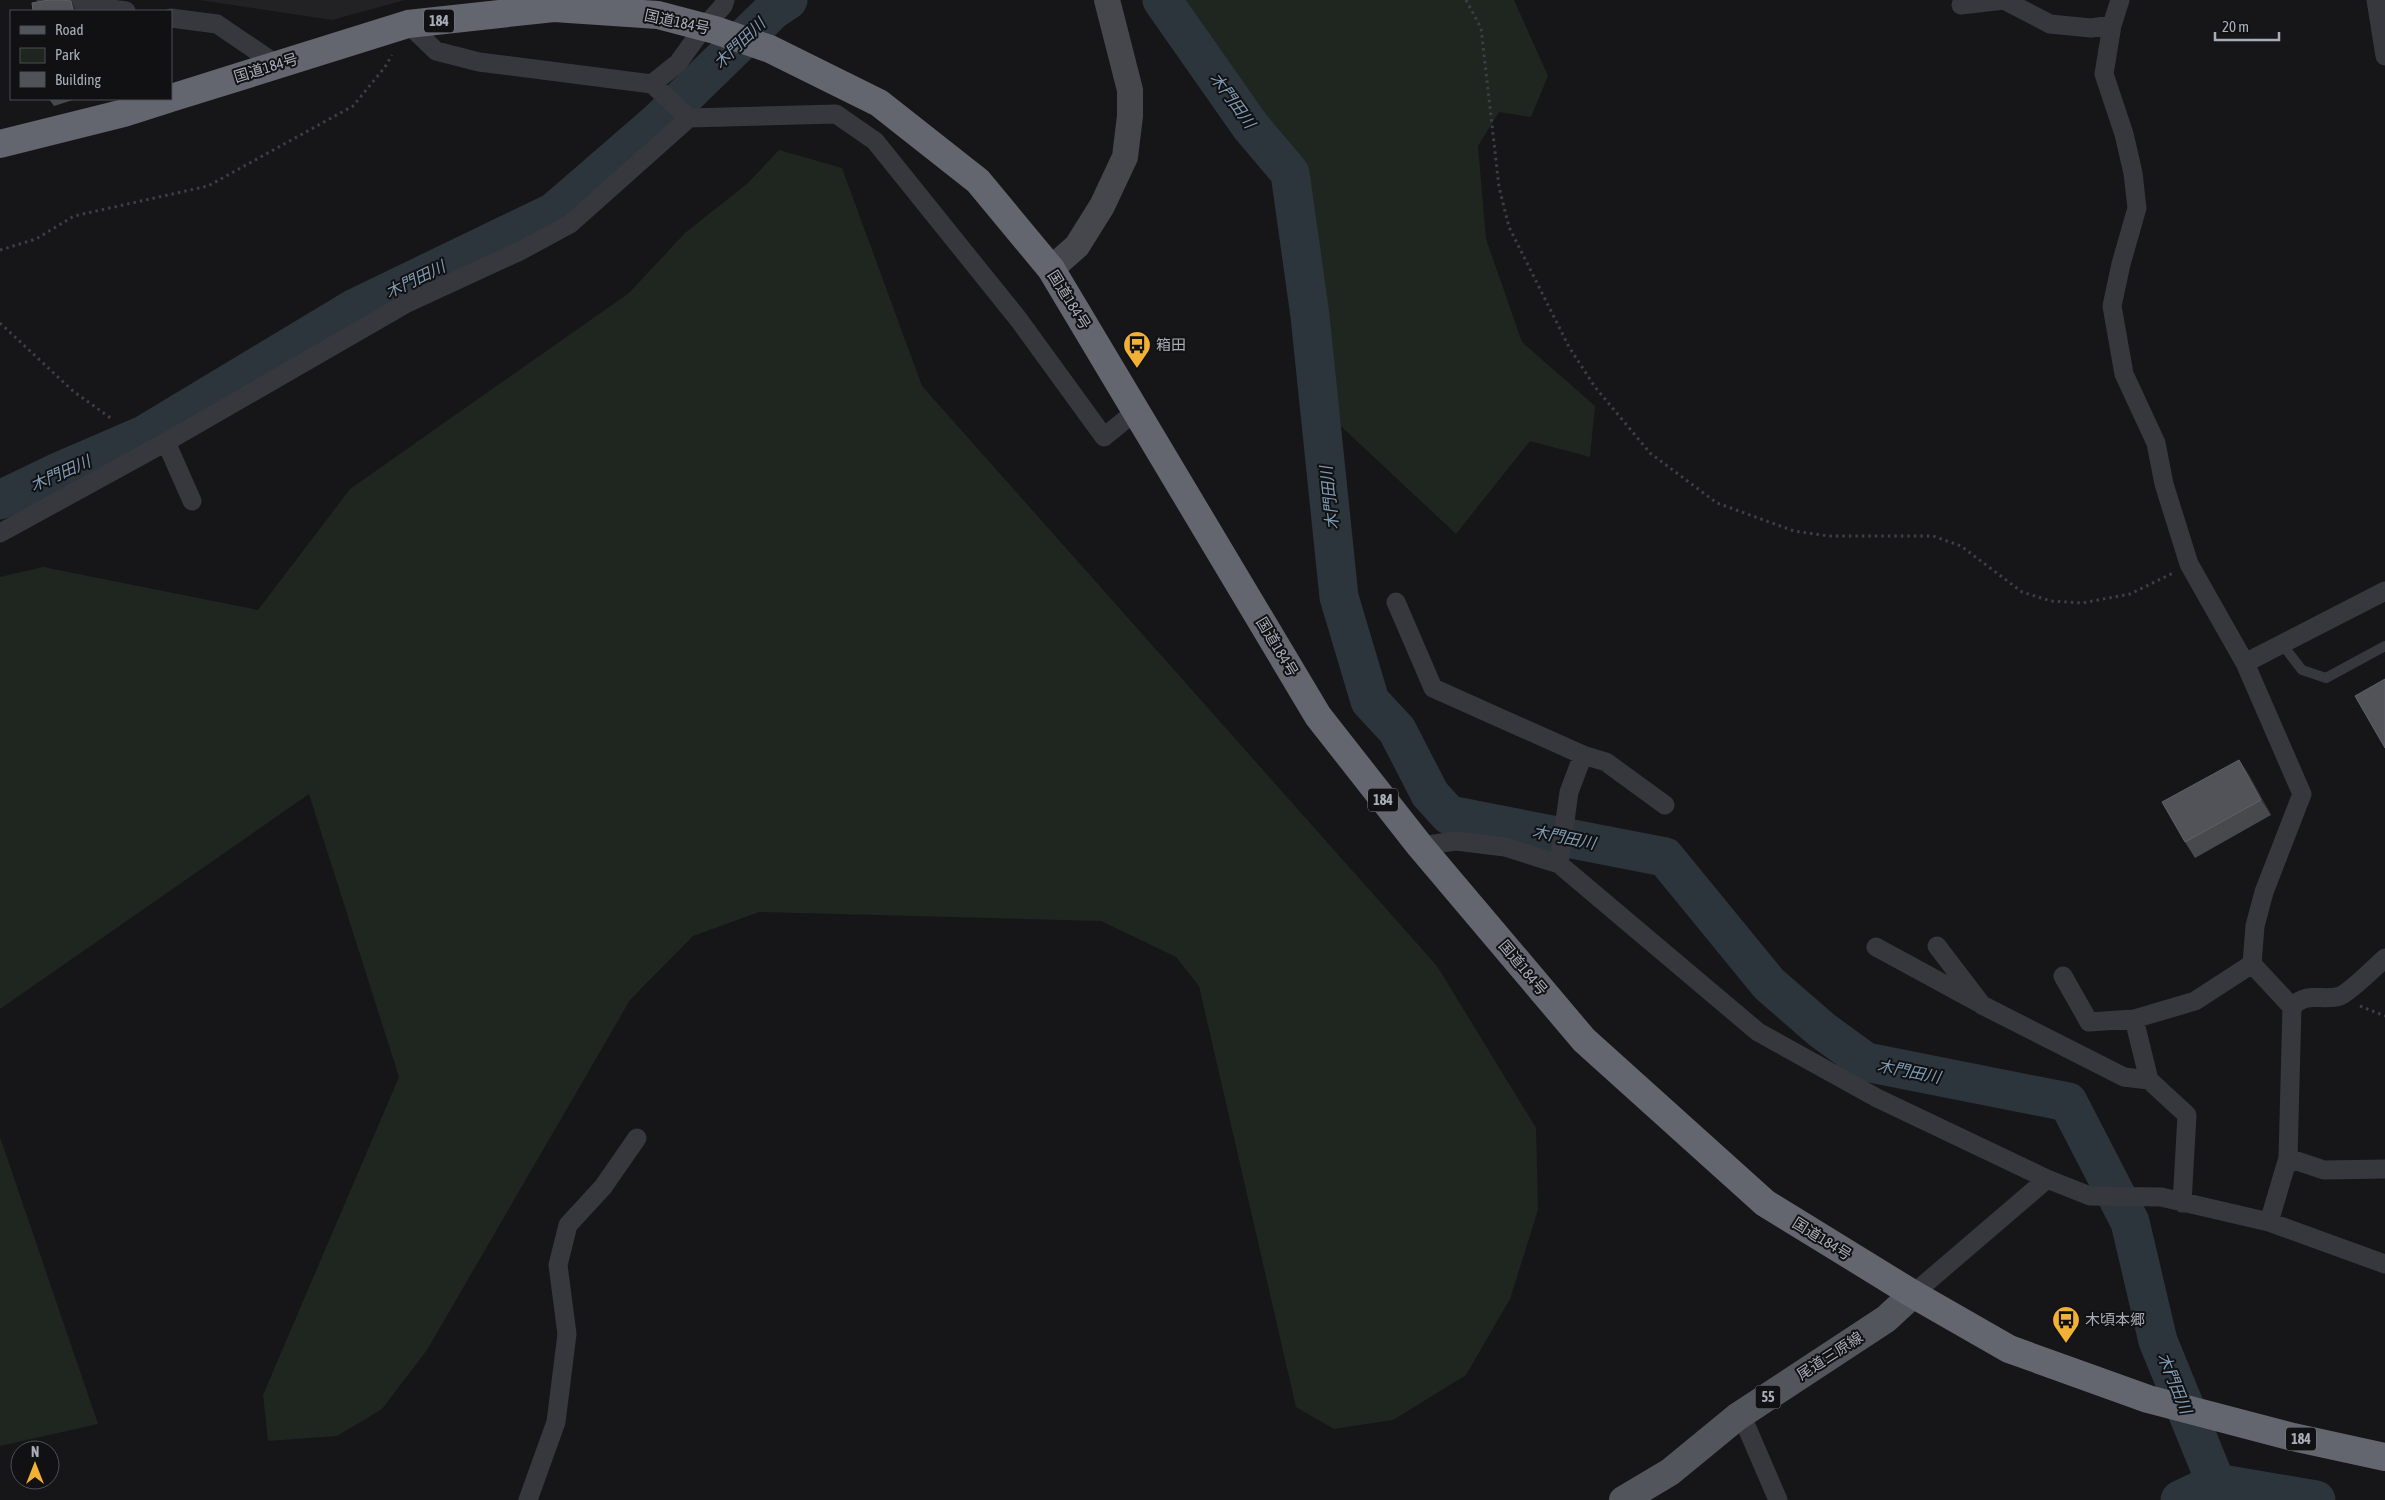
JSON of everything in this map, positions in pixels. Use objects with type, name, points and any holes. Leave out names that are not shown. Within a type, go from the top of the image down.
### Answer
[{"type":"highway","name":"国道184号","points":[[172,98],[408,24],[554,8],[658,15],[710,28],[770,48],[880,103],[978,181],[1051,269],[1318,716],[1420,846],[1584,1040],[1765,1204],[1913,1294],[2009,1349],[2148,1399],[2218,1419],[2385,1457]]},
{"type":"highway","points":[[0,144],[124,113],[165,100]]},
{"type":"main road","name":"尾道三原線","points":[[1623,1500],[1670,1472],[1737,1417],[1886,1319],[1913,1294]]},
{"type":"street","points":[[46,0],[119,10]]},
{"type":"street","points":[[652,84],[678,63],[710,28],[725,0]]},
{"type":"street","points":[[1051,269],[1077,246],[1102,206],[1125,157],[1130,116],[1130,90],[1107,0]]},
{"type":"street","points":[[1961,5],[2004,0],[2050,24],[2091,28],[2112,25]]},
{"type":"street","points":[[2120,0],[2112,25],[2104,74],[2124,134],[2133,173],[2137,208],[2121,264],[2112,306],[2124,374],[2156,443],[2164,484],[2189,564],[2245,663],[2302,794],[2264,892],[2255,926],[2252,964],[2292,1007]]},
{"type":"street","points":[[2376,0],[2385,56]]},
{"type":"street","points":[[172,18],[217,24],[276,64]]},
{"type":"street","points":[[408,24],[436,51],[478,62],[652,84],[689,118]]},
{"type":"street","points":[[0,533],[166,442],[406,303],[520,251],[570,224],[689,118],[836,114],[875,141],[1019,320],[1104,437],[1136,411]]},
{"type":"street","points":[[166,442],[192,501]]},
{"type":"street","points":[[2245,663],[2385,590]]},
{"type":"street","points":[[1396,602],[1433,688],[1583,755],[1606,762],[1665,805]]},
{"type":"street","points":[[1559,864],[1569,792],[1583,755]]},
{"type":"street","points":[[1420,846],[1456,841],[1505,847],[1559,864],[1758,1032],[1877,1098],[2047,1179],[2090,1196],[2138,1195],[2161,1198],[2269,1222],[2385,1264]]},
{"type":"street","points":[[1937,946],[1982,1005]]},
{"type":"street","points":[[1876,947],[1982,1005],[2124,1077],[2149,1080]]},
{"type":"street","points":[[2269,1222],[2288,1158],[2292,1007],[2299,1000],[2312,997],[2340,996],[2385,958]]},
{"type":"street","points":[[2063,976],[2089,1022],[2134,1019],[2195,1000],[2252,964]]},
{"type":"street","points":[[2134,1019],[2149,1080],[2187,1116],[2182,1203]]},
{"type":"street","points":[[528,1500],[556,1422],[567,1334],[558,1264],[568,1225],[603,1187],[637,1138]]},
{"type":"street","points":[[2288,1158],[2324,1170],[2385,1169]]},
{"type":"street","points":[[1913,1294],[2047,1179]]},
{"type":"street","points":[[1737,1417],[1747,1428],[1778,1500]]},
{"type":"lane","points":[[2282,644],[2302,670],[2326,678],[2385,646]]},
{"type":"path","points":[[1466,0],[1480,28],[1499,187],[1509,227],[1569,347],[1595,387],[1650,453],[1716,503],[1794,531],[1829,536],[1934,536],[1961,546],[2022,592],[2051,601],[2082,603],[2130,594],[2189,564]]},
{"type":"path","points":[[0,250],[36,239],[74,216],[208,186],[353,106],[385,67],[408,24]]},
{"type":"path","points":[[0,323],[73,391],[112,419]]},
{"type":"shaded area","points":[[199,0],[405,0],[332,20]]},
{"type":"green space","points":[[1171,0],[1514,0],[1548,76],[1531,117],[1499,112],[1478,146],[1486,239],[1522,342],[1595,406],[1590,457],[1530,441],[1456,534],[1329,415],[1309,178],[1212,45]]},
{"type":"green space","points":[[779,150],[842,168],[922,386],[1437,966],[1536,1128],[1538,1210],[1510,1299],[1466,1375],[1393,1420],[1334,1429],[1296,1407],[1199,986],[1176,957],[1101,921],[759,912],[693,936],[630,1000],[427,1350],[382,1409],[337,1436],[268,1441],[263,1395],[399,1077],[309,794],[0,1009],[0,577],[43,567],[258,610],[350,489],[629,293],[685,233],[748,183]]},
{"type":"green space","points":[[0,1137],[98,1424],[27,1440],[10,1440],[10,1444],[0,1446]]},
{"type":"building","points":[[49,0],[71,1],[73,10],[33,10],[32,3]]},
{"type":"building","points":[[2385,679],[2385,748],[2355,696]]},
{"type":"building","points":[[2239,760],[2261,800],[2185,842],[2162,802]]},
{"type":"waterway","name":"木門田川","points":[[0,500],[56,473],[144,435],[355,308],[554,212],[658,122],[773,10],[788,0]]},
{"type":"waterway","name":"木門田川","points":[[1162,0],[1251,127],[1290,173],[1310,316],[1339,597],[1370,701],[1397,730],[1430,794],[1449,815],[1665,857],[1769,984],[1822,1030],[1866,1062],[2068,1102],[2130,1222],[2158,1341],[2216,1483]]},
{"type":"waterway","points":[[2180,1500],[2216,1483],[2316,1500]]},
{"type":"place","name":"箱田","points":[[1137,369]]},
{"type":"place","name":"木頃本郷","points":[[2066,1344]]}]
